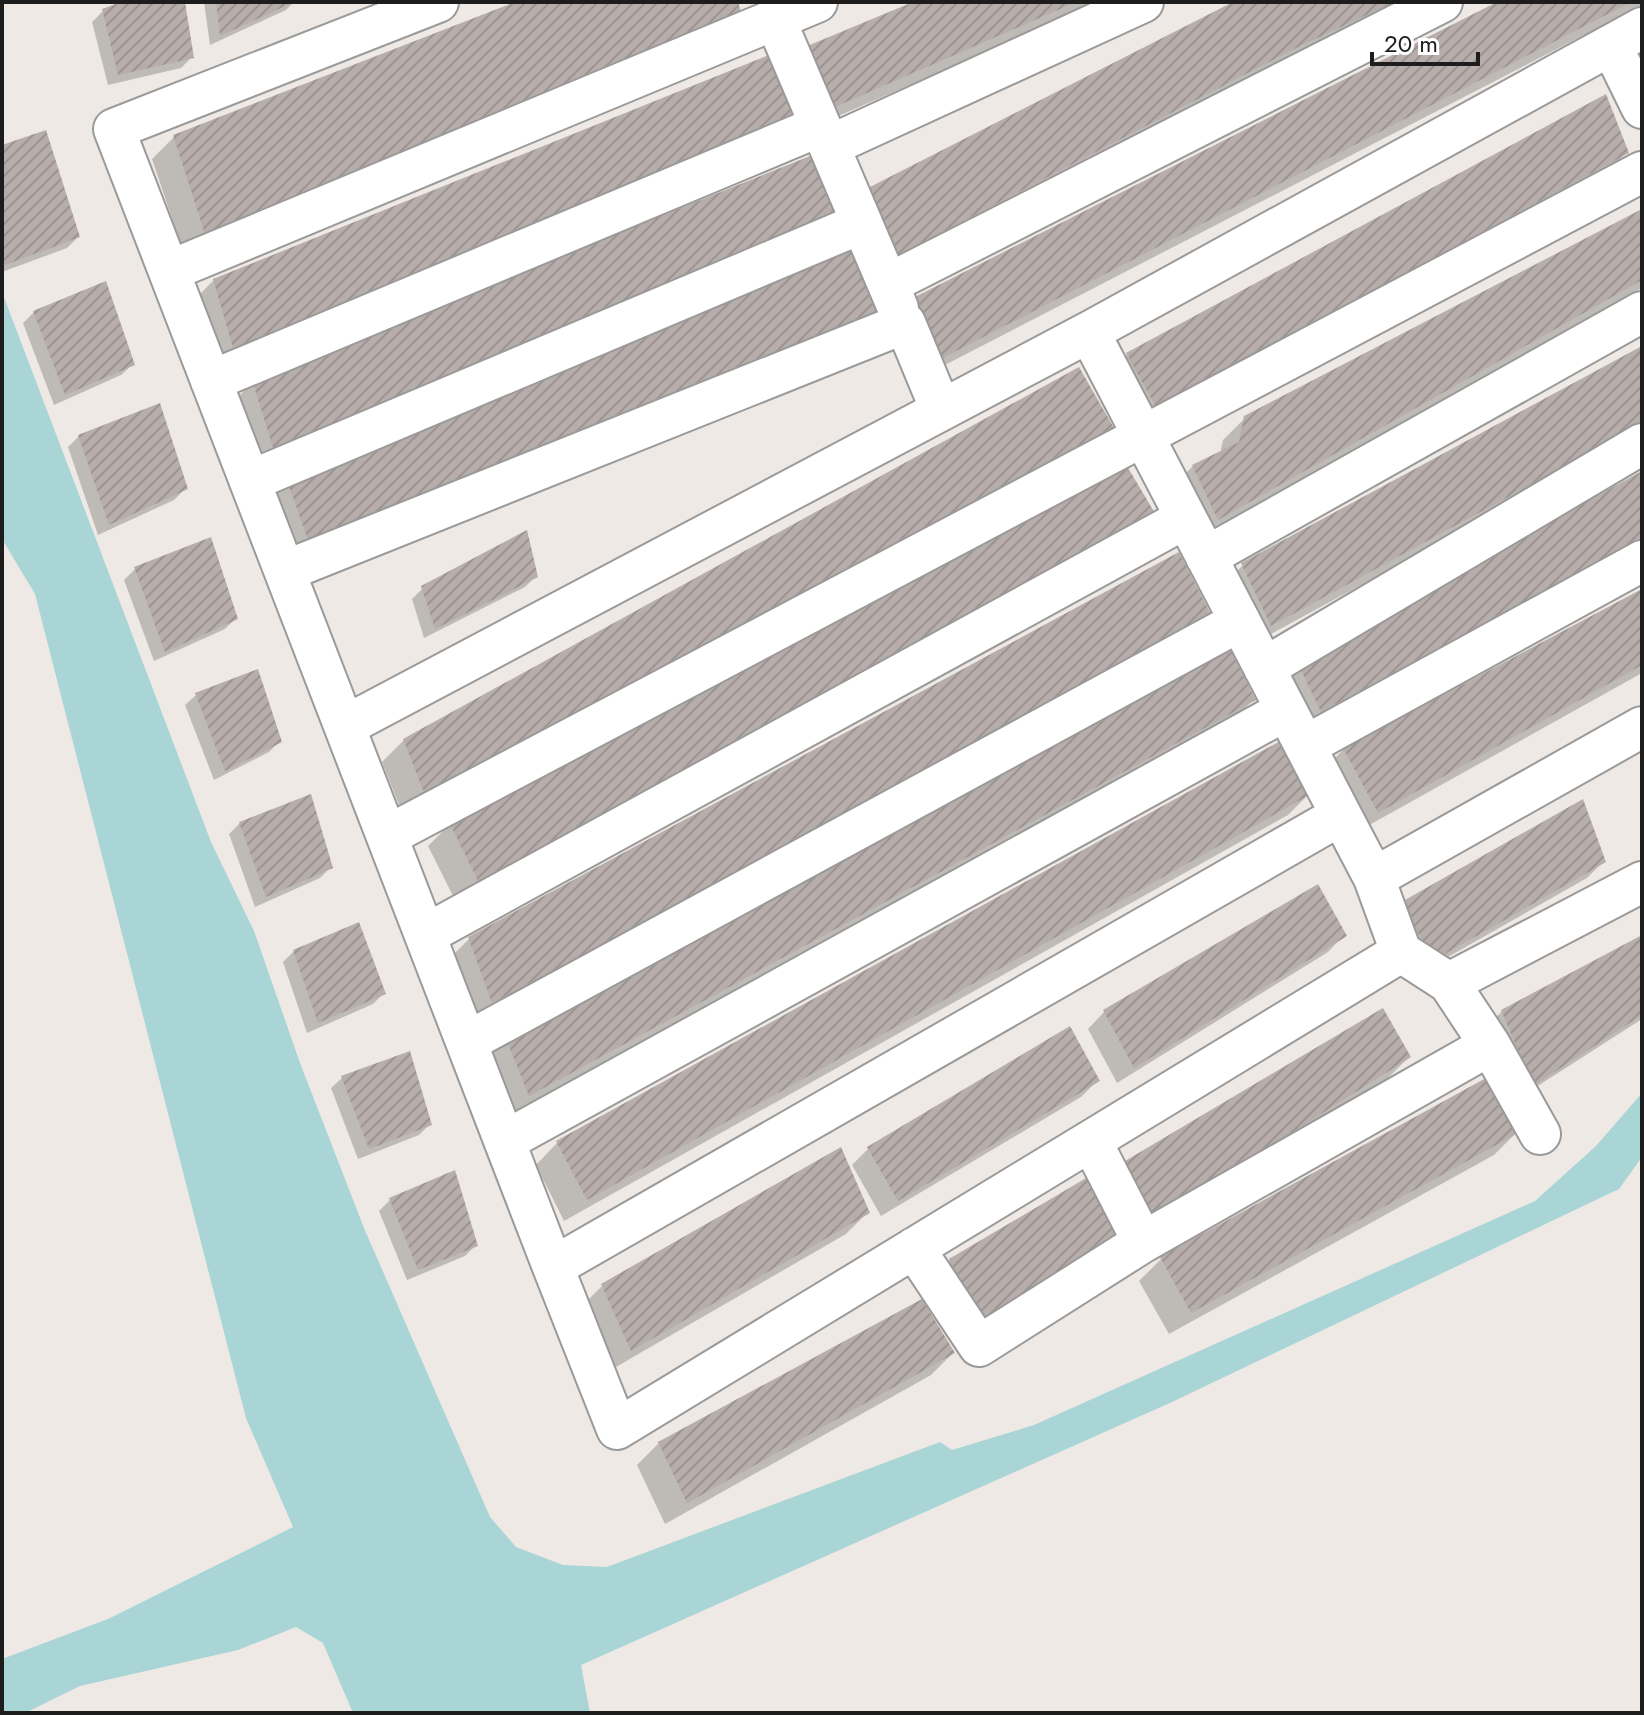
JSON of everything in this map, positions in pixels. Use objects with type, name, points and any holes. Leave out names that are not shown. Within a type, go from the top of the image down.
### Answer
[{"type":"street","points":[[438,2],[114,129],[617,1429],[1401,952]]},
{"type":"street","points":[[169,271],[817,2]]},
{"type":"street","points":[[211,381],[825,136],[1143,2]]},
{"type":"street","points":[[888,284],[1442,2]]},
{"type":"street","points":[[775,19],[941,410]]},
{"type":"street","points":[[345,726],[1089,332],[1627,36],[1642,108]]},
{"type":"street","points":[[387,836],[1642,172]]},
{"type":"street","points":[[250,481],[862,223]]},
{"type":"street","points":[[1206,557],[1642,312]]},
{"type":"street","points":[[285,571],[905,323]]},
{"type":"street","points":[[1089,332],[1374,878],[1401,952],[1449,983],[1490,1045],[1540,1134]]},
{"type":"street","points":[[1264,668],[1642,444]]},
{"type":"street","points":[[425,935],[1186,518]]},
{"type":"street","points":[[1305,746],[1642,561]]},
{"type":"street","points":[[467,1042],[1240,621]]},
{"type":"street","points":[[505,1141],[1286,710]]},
{"type":"street","points":[[1374,878],[1642,727]]},
{"type":"street","points":[[553,1267],[1341,815]]},
{"type":"street","points":[[1449,983],[1642,882]]},
{"type":"street","points":[[914,1248],[979,1346],[1143,1242],[1490,1045]]},
{"type":"street","points":[[1091,1141],[1143,1242]]},
{"type":"water","points":[[2,292],[211,842],[254,931],[300,1063],[364,1228],[490,1517],[516,1547],[563,1565],[607,1567],[940,1442],[952,1450],[1034,1425],[1535,1201],[1596,1146],[1642,1093],[1642,1157],[1619,1189],[1172,1402],[581,1665],[590,1713],[353,1713],[323,1643],[296,1627],[238,1650],[80,1686],[25,1713],[2,1713],[2,1659],[108,1619],[293,1527],[246,1418],[35,594],[2,539]]},
{"type":"building","points":[[121,2],[185,2],[194,58],[118,75],[102,9]]},
{"type":"building","points":[[216,2],[294,2],[220,36]]},
{"type":"building","points":[[515,2],[738,2],[743,18],[206,237],[173,135]]},
{"type":"building","points":[[913,2],[1076,2],[828,110],[800,49]]},
{"type":"building","points":[[1233,2],[1394,2],[1292,50],[894,257],[864,190]]},
{"type":"building","points":[[1497,2],[1631,2],[937,361],[909,300]]},
{"type":"building","points":[[779,51],[800,113],[234,351],[213,279]]},
{"type":"building","points":[[1606,94],[1629,153],[1156,407],[1126,353]]},
{"type":"building","points":[[46,130],[80,237],[5,265],[2,257],[2,145]]},
{"type":"building","points":[[820,152],[836,214],[274,451],[252,380]]},
{"type":"building","points":[[1642,209],[1642,280],[1218,520],[1192,465],[1239,442],[1244,416]]},
{"type":"building","points":[[857,248],[882,316],[311,549],[287,480]]},
{"type":"building","points":[[106,281],[135,365],[65,395],[33,311]]},
{"type":"building","points":[[1642,346],[1642,424],[1271,626],[1241,563]]},
{"type":"building","points":[[1079,367],[1114,428],[427,800],[403,739]]},
{"type":"building","points":[[160,403],[188,489],[109,525],[78,435]]},
{"type":"building","points":[[1124,461],[1156,515],[481,887],[449,822]]},
{"type":"building","points":[[1642,471],[1642,538],[1321,712],[1297,662]]},
{"type":"building","points":[[527,530],[538,577],[435,629],[421,586]]},
{"type":"building","points":[[211,537],[238,619],[165,652],[134,567]]},
{"type":"building","points":[[1179,552],[1212,616],[492,1003],[468,937]]},
{"type":"building","points":[[1642,589],[1642,665],[1378,813],[1343,748]]},
{"type":"building","points":[[1229,647],[1256,700],[529,1096],[505,1036]]},
{"type":"building","points":[[258,669],[282,742],[225,771],[195,693]]},
{"type":"building","points":[[1282,740],[1313,793],[587,1200],[556,1141]]},
{"type":"building","points":[[311,794],[333,868],[266,897],[239,822]]},
{"type":"building","points":[[1583,799],[1606,862],[1436,959],[1398,904]]},
{"type":"building","points":[[1318,884],[1347,936],[1134,1068],[1103,1010]]},
{"type":"building","points":[[359,922],[386,994],[318,1023],[293,950]]},
{"type":"building","points":[[1642,935],[1642,1015],[1533,1086],[1501,1010]]},
{"type":"building","points":[[1383,1008],[1411,1057],[1147,1224],[1115,1167]]},
{"type":"building","points":[[1070,1026],[1100,1081],[898,1201],[867,1147]]},
{"type":"building","points":[[410,1051],[432,1125],[369,1149],[341,1076]]},
{"type":"building","points":[[1486,1078],[1518,1133],[1191,1313],[1160,1257]]},
{"type":"building","points":[[841,1147],[870,1213],[631,1351],[601,1284]]},
{"type":"building","points":[[455,1170],[478,1246],[418,1270],[389,1198]]},
{"type":"building","points":[[1093,1174],[1120,1235],[976,1325],[949,1259]]},
{"type":"building","points":[[922,1299],[955,1353],[687,1503],[658,1442]]}]
